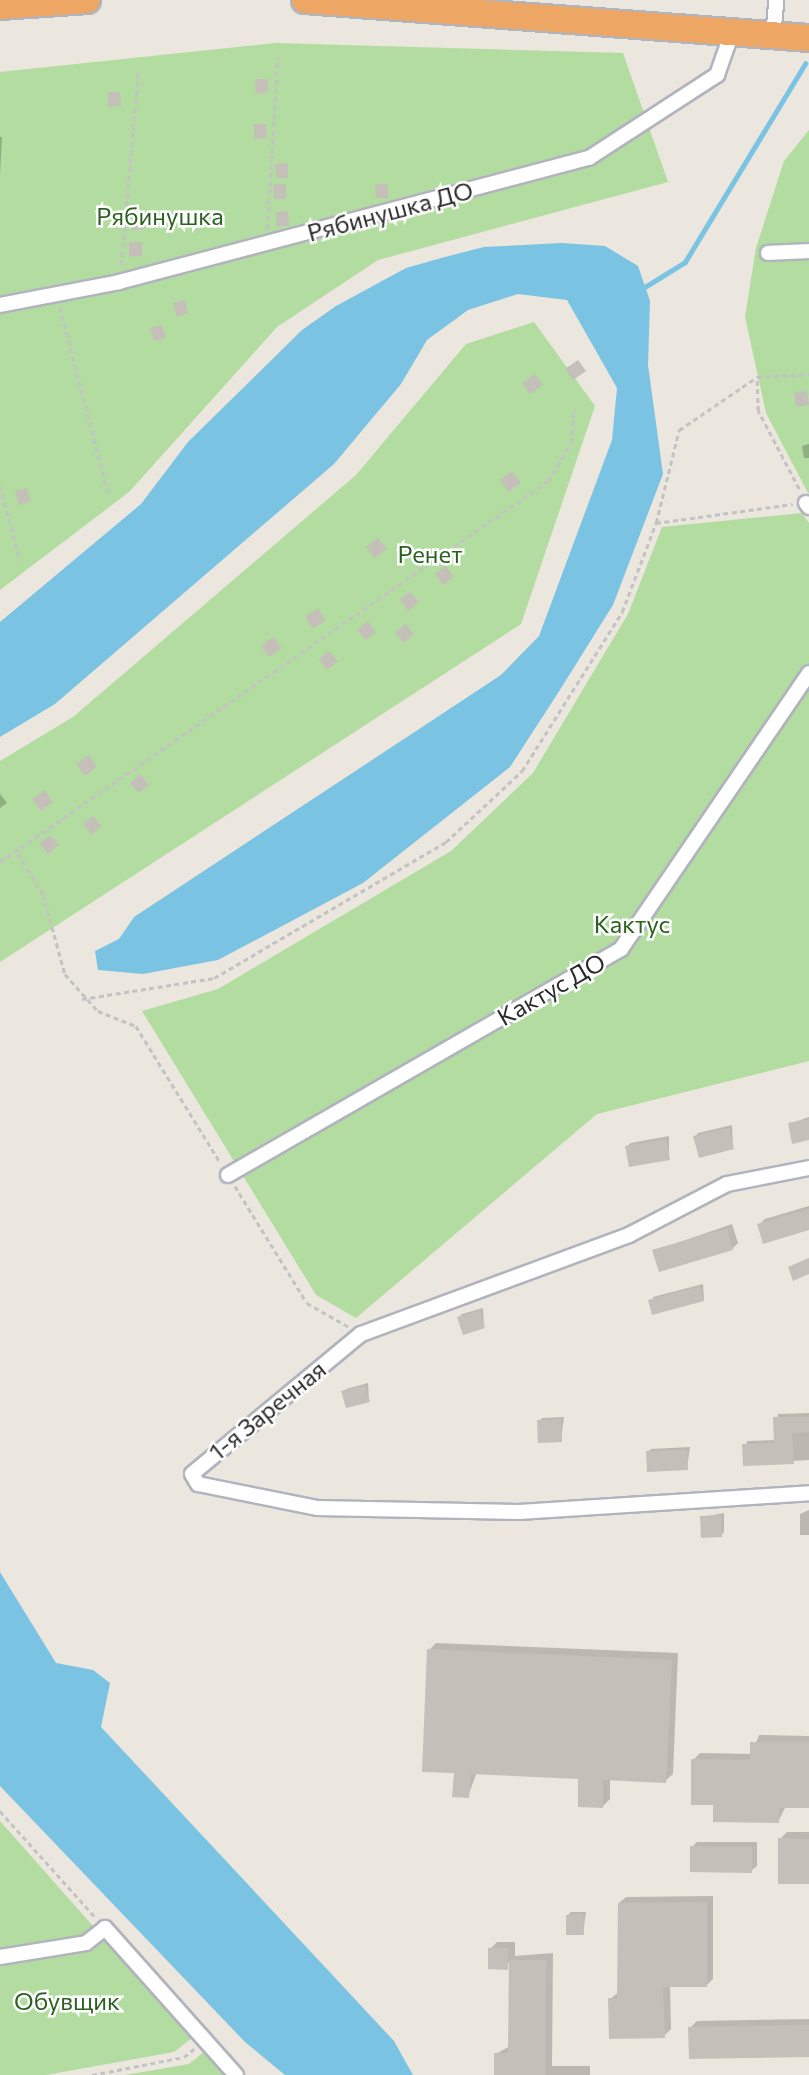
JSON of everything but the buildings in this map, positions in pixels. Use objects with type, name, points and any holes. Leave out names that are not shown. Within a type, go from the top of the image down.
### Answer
[{"type":"highway","points":[[0,6],[87,0]]},
{"type":"highway","points":[[305,0],[731,35],[809,38]]},
{"type":"street","points":[[774,38],[776,0]]},
{"type":"street","name":"Рябинушка ДО","points":[[0,304],[120,282],[589,158],[717,75],[731,35]]},
{"type":"street","points":[[768,253],[809,251]]},
{"type":"street","name":"Кактус ДО","points":[[229,1175],[621,949],[809,673]]},
{"type":"street","name":"1-я Заречная","points":[[809,1168],[727,1184],[629,1235],[361,1334],[194,1470],[195,1483],[317,1508],[519,1512],[809,1493]]},
{"type":"street","points":[[0,1957],[86,1943],[105,1928],[236,2075]]},
{"type":"path","points":[[267,243],[278,56]]},
{"type":"path","points":[[120,282],[138,74]]},
{"type":"path","points":[[57,294],[109,497]]},
{"type":"path","points":[[82,999],[214,978],[446,842],[522,771],[622,612],[656,523],[679,430],[757,377],[809,374]]},
{"type":"path","points":[[656,523],[808,504],[758,411],[757,377]]},
{"type":"path","points":[[0,862],[17,853],[548,481],[571,443],[574,408]]},
{"type":"path","points":[[0,486],[20,560]]},
{"type":"path","points":[[17,853],[43,894],[65,974],[82,999],[136,1026],[307,1303],[361,1334]]},
{"type":"path","points":[[0,1811],[105,1928]]},
{"type":"path","points":[[92,2075],[184,2057],[205,2040]]},
{"type":"green space","name":"Рябинушка","points":[[276,43],[623,53],[668,182],[378,260],[277,327],[129,492],[0,590],[0,72]]},
{"type":"green space","points":[[809,130],[808,493],[766,413],[745,317],[756,248],[784,161]]},
{"type":"green space","name":"Ренет","points":[[534,322],[595,406],[521,624],[0,962],[0,761],[73,717],[356,475],[466,344]]},
{"type":"green space","name":"Кактус","points":[[802,513],[809,523],[809,1061],[597,1114],[356,1318],[316,1295],[142,1011],[218,989],[451,851],[533,773],[628,614],[662,527]]},
{"type":"green space","name":"Обувщик","points":[[0,1821],[192,2038],[174,2052],[46,2075],[0,2075]]},
{"type":"green space","points":[[205,2051],[228,2075],[125,2075],[189,2064]]},
{"type":"water","points":[[562,243],[605,246],[638,266],[650,301],[648,365],[663,474],[613,605],[558,693],[510,767],[363,883],[218,960],[143,974],[98,970],[95,951],[119,939],[134,917],[501,675],[539,636],[612,440],[617,388],[567,300],[518,294],[468,310],[427,340],[401,384],[334,464],[55,704],[0,737],[0,622],[141,504],[188,442],[302,330],[336,306],[406,268],[445,257],[484,247]]},
{"type":"water","points":[[0,1572],[56,1663],[93,1670],[110,1683],[101,1727],[394,2041],[413,2075],[285,2075],[245,2042],[0,1786]]},
{"type":"waterway","points":[[645,287],[685,262],[805,64]]}]
